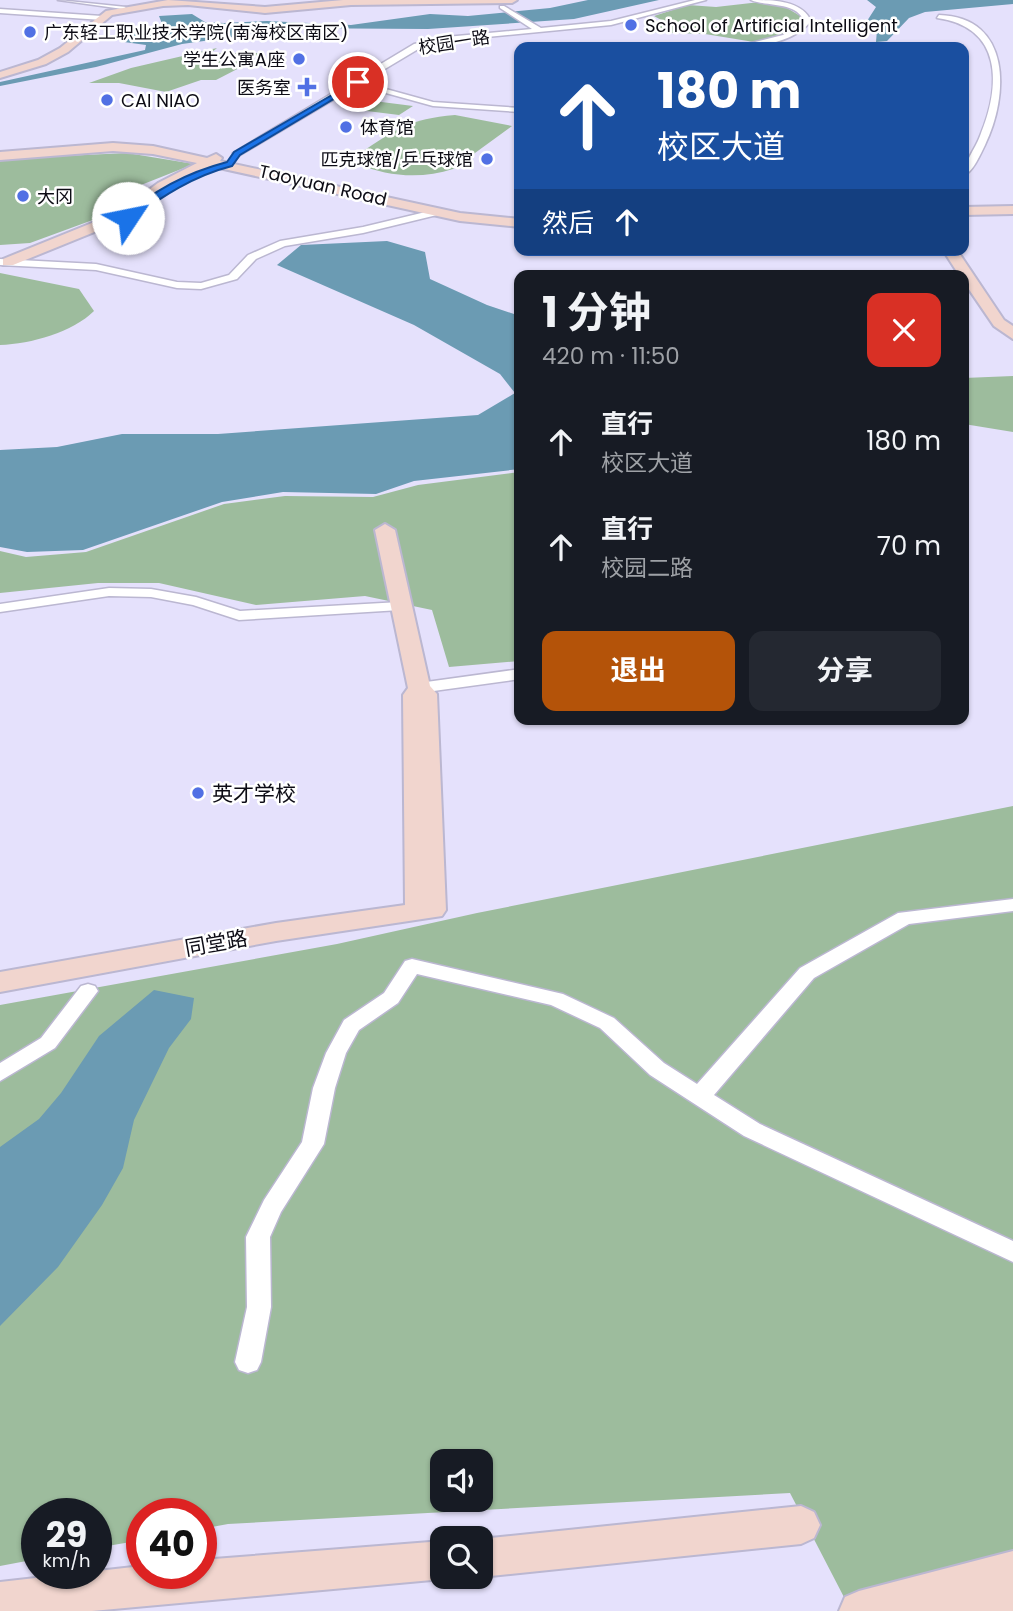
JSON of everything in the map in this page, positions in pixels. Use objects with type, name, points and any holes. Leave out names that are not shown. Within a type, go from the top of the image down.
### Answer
[{"type":"street","points":[[61,0],[123,7]]},
{"type":"street","points":[[468,0],[503,2],[555,29]]},
{"type":"street","name":"校园一路","points":[[233,159],[376,72],[391,59],[424,44],[620,21],[703,0]]},
{"type":"street","points":[[754,0],[788,5],[805,14],[808,21],[803,27],[785,36],[759,42]]},
{"type":"street","points":[[0,11],[97,18],[120,10],[184,1]]},
{"type":"street","points":[[0,73],[33,61],[55,49],[101,13],[123,7],[184,1],[266,7],[350,1],[503,2],[541,31]]},
{"type":"street","points":[[0,22],[20,14]]},
{"type":"street","points":[[969,155],[987,135],[995,120],[1002,63],[998,49],[965,24],[947,16],[939,17],[971,30],[998,49]]},
{"type":"street","points":[[376,72],[386,89]]},
{"type":"street","points":[[969,166],[993,134],[1000,119],[1007,86]]},
{"type":"street","points":[[341,92],[365,88],[386,89],[433,104],[514,110]]},
{"type":"street","name":"Taoyuan Road","points":[[0,147],[119,137],[168,141],[414,212],[438,212],[514,222]]},
{"type":"street","points":[[0,156],[113,147],[153,150],[209,160],[233,159]]},
{"type":"street","name":"Taoyuan Road","points":[[233,159],[258,158]]},
{"type":"street","points":[[41,263],[35,260],[36,256],[139,212],[173,186],[233,159]]},
{"type":"street","points":[[4,262],[124,215],[163,186],[204,167],[209,160]]},
{"type":"street","name":"Taoyuan Road","points":[[359,181],[475,206],[514,210]]},
{"type":"street","points":[[969,204],[998,210]]},
{"type":"street","points":[[969,211],[1013,210]]},
{"type":"street","points":[[4,262],[96,267],[177,285],[201,286],[233,277],[252,257],[283,243],[363,230],[414,212]]},
{"type":"street","points":[[969,221],[1013,220]]},
{"type":"street","points":[[969,278],[999,323],[1013,334]]},
{"type":"street","points":[[969,291],[991,324],[1013,342]]},
{"type":"street","points":[[385,530],[419,688],[514,675]]},
{"type":"street","points":[[0,608],[109,592],[151,593],[195,601],[239,616],[400,606]]},
{"type":"street","name":"同堂路","points":[[0,982],[276,932],[426,911],[414,695],[419,688]]},
{"type":"street","points":[[699,1097],[807,973],[905,918],[1013,905]]},
{"type":"street","points":[[248,1362],[259,1307],[258,1237],[272,1207],[313,1144],[324,1088],[336,1053],[351,1025],[391,998],[412,966],[556,999],[607,1023],[657,1069],[752,1130],[1013,1252]]},
{"type":"street","points":[[0,1073],[48,1043],[88,991]]},
{"type":"street","points":[[493,1557],[801,1525]]},
{"type":"street","points":[[0,1602],[173,1582],[430,1561]]},
{"type":"street","points":[[859,1611],[1013,1570]]},
{"type":"street","points":[[954,1611],[1013,1596]]},
{"type":"green space","points":[[760,2],[782,5],[802,17],[800,25],[789,32],[754,42],[705,34],[646,32],[663,21],[654,16],[688,5],[716,7]]},
{"type":"green space","points":[[217,48],[211,53],[264,53],[243,60],[247,64],[216,80],[201,80],[166,92],[119,83],[89,83],[131,68]]},
{"type":"green space","points":[[358,99],[413,106],[399,115],[343,108]]},
{"type":"green space","points":[[455,115],[512,126],[453,169],[441,172],[393,174],[359,164],[359,154],[394,132],[426,119]]},
{"type":"green space","points":[[127,153],[194,164],[141,185],[120,210],[30,243],[0,245],[0,159]]},
{"type":"green space","points":[[0,273],[79,289],[94,311],[75,325],[51,336],[0,345]]},
{"type":"green space","points":[[1013,376],[1013,432],[969,425],[969,378]]},
{"type":"green space","points":[[514,473],[514,662],[449,667],[432,610],[365,596],[256,605],[159,583],[98,583],[0,593],[0,551],[26,557],[86,552],[224,504],[285,496],[373,497],[418,485]]},
{"type":"green space","points":[[1013,806],[1013,1557],[846,1601],[790,1493],[493,1509],[493,1449],[430,1449],[430,1512],[446,1512],[217,1526],[217,1498],[126,1498],[126,1543],[112,1545],[112,1498],[21,1498],[21,1562],[0,1566],[0,1005],[337,944],[477,913]]},
{"type":"water","points":[[588,0],[659,0],[574,19],[428,29],[272,28],[240,36],[182,44],[96,67],[0,86],[0,82],[145,50],[146,45],[124,42],[131,34],[164,29],[159,16],[192,14],[205,22],[224,23],[267,21],[351,25],[430,14],[468,16],[550,8]]},
{"type":"water","points":[[867,0],[1013,0],[1013,4],[925,12],[909,18],[887,41],[876,42],[877,30],[860,32],[876,7]]},
{"type":"water","points":[[387,241],[425,252],[430,279],[514,314],[514,392],[500,374],[414,325],[277,265],[301,245]]},
{"type":"water","points":[[514,394],[514,470],[414,481],[376,494],[283,492],[222,502],[83,550],[27,552],[0,547],[0,450],[57,447],[122,434],[218,434],[478,415]]},
{"type":"water","points":[[154,990],[194,998],[191,1019],[169,1048],[134,1120],[123,1168],[102,1205],[58,1267],[0,1326],[0,1147],[39,1119],[61,1093],[99,1036]]},
{"type":"place","name":"School of Artificial Intelligent","points":[[631,25]]},
{"type":"place","name":"广东轻工职业技术学院(南海校区南区)","points":[[30,32]]},
{"type":"place","name":"学生公寓A座","points":[[299,59]]},
{"type":"place","name":"医务室","points":[[307,87]]},
{"type":"place","name":"CAI NIAO","points":[[107,100]]},
{"type":"place","name":"体育馆","points":[[346,127]]},
{"type":"place","name":"匹克球馆/乒乓球馆","points":[[487,159]]},
{"type":"place","name":"大冈","points":[[23,196]]},
{"type":"place","name":"英才学校","points":[[198,793]]},
{"type":"route","points":[[128,218],[173,186],[209,169],[230,164],[237,153],[358,82]]}]
